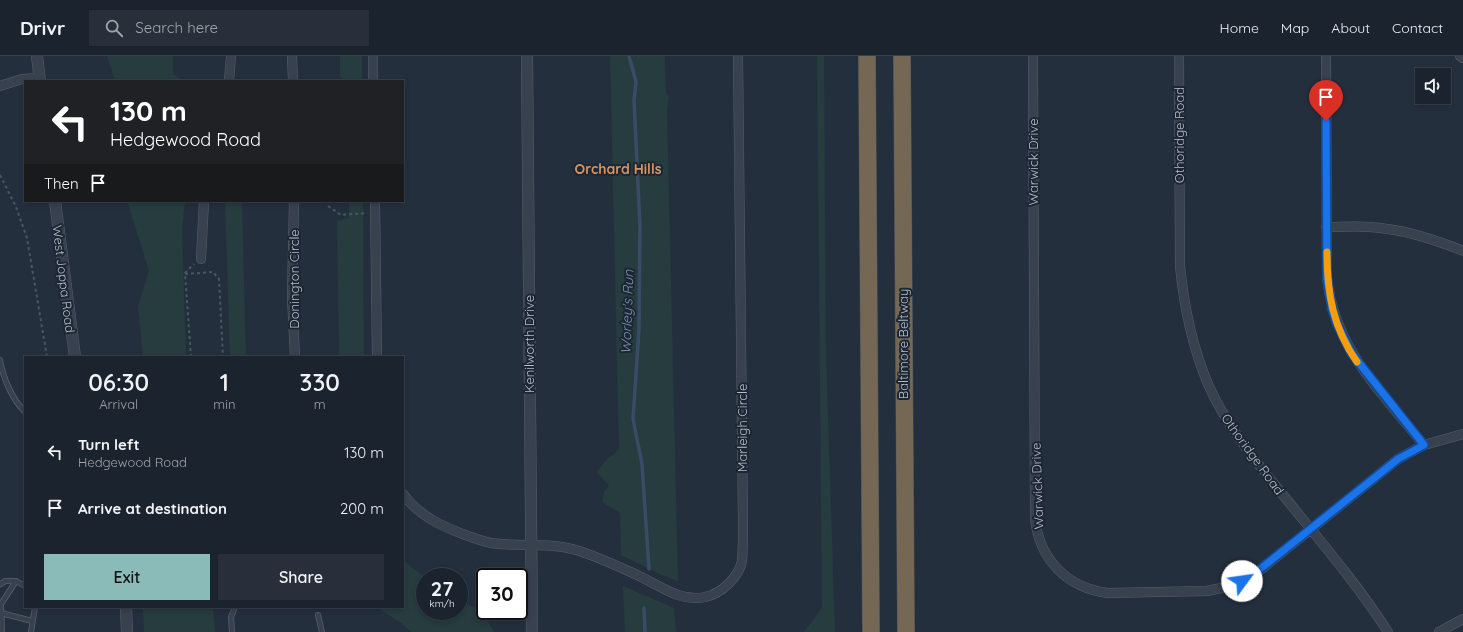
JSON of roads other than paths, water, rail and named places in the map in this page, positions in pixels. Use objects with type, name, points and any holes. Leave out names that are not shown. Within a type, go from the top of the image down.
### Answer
[{"type":"highway","points":[[856,56],[859,174],[867,203]]},
{"type":"highway","points":[[867,56],[871,632]]},
{"type":"highway","name":"Baltimore Beltway","points":[[902,56],[906,632]]},
{"type":"street","points":[[0,86],[22,79],[40,79],[38,56]]},
{"type":"street","points":[[229,80],[231,56]]},
{"type":"street","points":[[292,56],[293,80]]},
{"type":"street","points":[[373,56],[373,80]]},
{"type":"street","name":"Kenilworth Drive","points":[[527,56],[532,632]]},
{"type":"street","name":"Marleigh Circle","points":[[531,545],[574,550],[636,574],[681,596],[692,599],[715,594],[724,588],[738,573],[742,562],[743,528],[738,56]]},
{"type":"street","name":"Warwick Drive","points":[[1033,56],[1035,518],[1037,532],[1049,558],[1058,570],[1068,579],[1094,592],[1108,593],[1207,591],[1226,587],[1242,581],[1259,570],[1398,459],[1424,445],[1463,434]]},
{"type":"street","name":"Othoridge Road","points":[[1179,56],[1180,266],[1183,296],[1189,327],[1206,378],[1222,411],[1257,463],[1360,591],[1388,632]]},
{"type":"street","points":[[1326,56],[1326,227],[1328,294],[1337,324],[1352,354],[1424,445]]},
{"type":"street","name":"West Joppa Road","points":[[54,202],[75,356]]},
{"type":"street","points":[[201,259],[204,202]]},
{"type":"street","name":"Donington Circle","points":[[294,202],[292,297],[295,356]]},
{"type":"street","points":[[375,202],[377,356]]},
{"type":"street","points":[[1326,227],[1371,227],[1391,230],[1442,243],[1463,251]]},
{"type":"street","points":[[404,495],[423,514],[441,525],[461,533],[490,543],[531,545]]},
{"type":"street","points":[[126,608],[127,632]]},
{"type":"street","points":[[1439,632],[1463,619]]},
{"type":"lane","points":[[0,360],[2,372],[13,396],[24,411]]},
{"type":"lane","points":[[1,584],[5,581],[16,581],[24,585]]},
{"type":"lane","points":[[2,632],[1,604],[16,581]]},
{"type":"lane","points":[[31,632],[35,608]]},
{"type":"lane","points":[[232,632],[231,617],[235,608]]},
{"type":"lane","points":[[1,613],[32,622]]},
{"type":"lane","points":[[318,615],[322,632]]},
{"type":"waterway","name":"Worley's Run","points":[[629,56],[636,82],[634,100],[640,227],[639,329],[633,419],[642,464],[649,569]]},
{"type":"waterway","name":"Worley's Run","points":[[644,608],[645,632]]},
{"type":"district","name":"Orchard Hills","points":[[618,169]]}]
